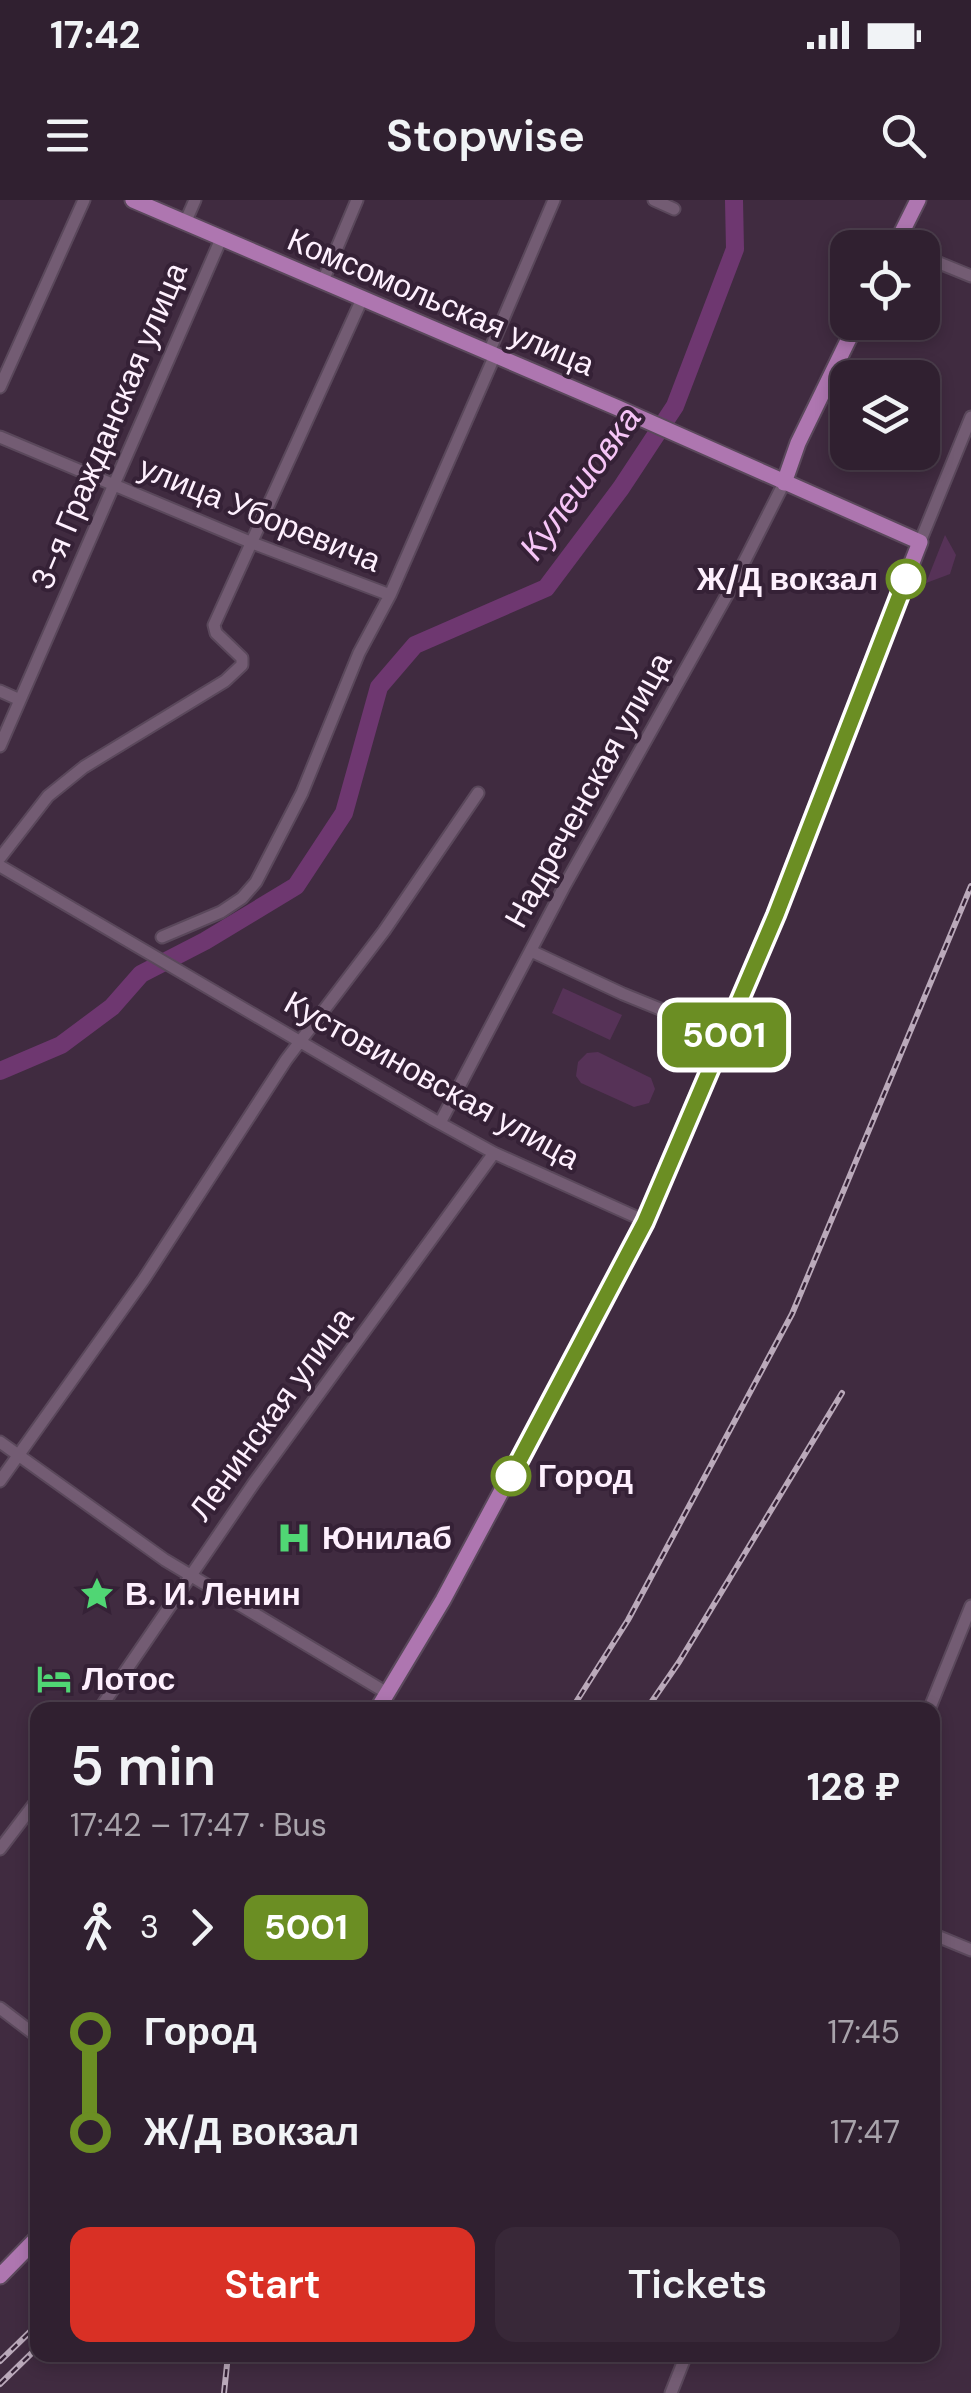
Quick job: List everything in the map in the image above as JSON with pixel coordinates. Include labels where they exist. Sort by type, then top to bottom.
[{"type":"main road","name":"Комсомольская улица","points":[[133,200],[784,483]]},
{"type":"main road","points":[[905,230],[918,200]]},
{"type":"main road","points":[[382,1702],[443,1600],[645,1222],[776,915],[920,542],[784,483],[798,443],[849,340]]},
{"type":"main road","points":[[0,2276],[30,2245]]},
{"type":"street","points":[[0,387],[84,200]]},
{"type":"street","name":"3-я Гражданская улица","points":[[185,223],[195,200]]},
{"type":"street","points":[[323,281],[357,200]]},
{"type":"street","points":[[162,936],[221,912],[252,888],[302,793],[360,653],[390,595],[554,200]]},
{"type":"street","points":[[654,200],[674,209]]},
{"type":"street","name":"3-я Гражданская улица","points":[[0,746],[221,238]]},
{"type":"street","points":[[940,263],[971,276]]},
{"type":"street","points":[[0,858],[48,796],[84,767],[238,671],[242,658],[216,633],[214,625],[362,299]]},
{"type":"street","points":[[920,542],[971,417]]},
{"type":"street","name":"улица Уборевича","points":[[0,436],[250,542],[390,595]]},
{"type":"street","name":"Надреченская улица","points":[[440,1123],[784,483]]},
{"type":"street","points":[[0,690],[20,700]]},
{"type":"street","points":[[0,1481],[134,1293],[301,1040],[384,932],[478,793]]},
{"type":"street","name":"Кустовиновская улица","points":[[0,866],[494,1153],[645,1222]]},
{"type":"street","points":[[531,951],[724,1035]]},
{"type":"street","name":"Ленинская улица","points":[[104,1702],[191,1574],[494,1153]]},
{"type":"street","points":[[0,1442],[164,1560],[387,1693]]},
{"type":"street","points":[[932,1702],[971,1606]]},
{"type":"street","points":[[0,1849],[30,1809]]},
{"type":"street","points":[[940,1937],[971,1950]]},
{"type":"street","points":[[0,2008],[30,2031]]},
{"type":"street","points":[[671,2393],[683,2362]]},
{"type":"shaded area","points":[[945,535],[956,555],[950,574],[926,583]]},
{"type":"shaded area","points":[[563,988],[622,1015],[610,1040],[552,1013]]},
{"type":"shaded area","points":[[598,1052],[651,1078],[655,1089],[649,1103],[634,1107],[581,1083],[576,1076],[578,1062],[587,1053]]},
{"type":"waterway","name":"Кулешовка","points":[[0,1071],[61,1045],[112,1007],[141,974],[296,886],[344,813],[379,687],[415,645],[546,588],[621,488],[675,406],[735,249],[734,200]]},
{"type":"railway","points":[[576,1702],[628,1620],[792,1314],[971,886]]},
{"type":"railway","points":[[652,1702],[842,1393]]},
{"type":"railway","points":[[0,2361],[30,2332]]},
{"type":"railway","points":[[0,2384],[30,2355]]},
{"type":"railway","points":[[224,2393],[227,2362]]},
{"type":"bus line","name":"5001","points":[[511,1476],[645,1222],[776,915],[906,579]]},
{"type":"place","name":"Ж/Д вокзал","points":[[906,579]]},
{"type":"place","name":"Город","points":[[511,1476]]},
{"type":"place","name":"Юнилаб","points":[[294,1538]]},
{"type":"place","name":"В. И. Ленин","points":[[97,1594]]},
{"type":"place","name":"Лотос","points":[[54,1679]]}]
